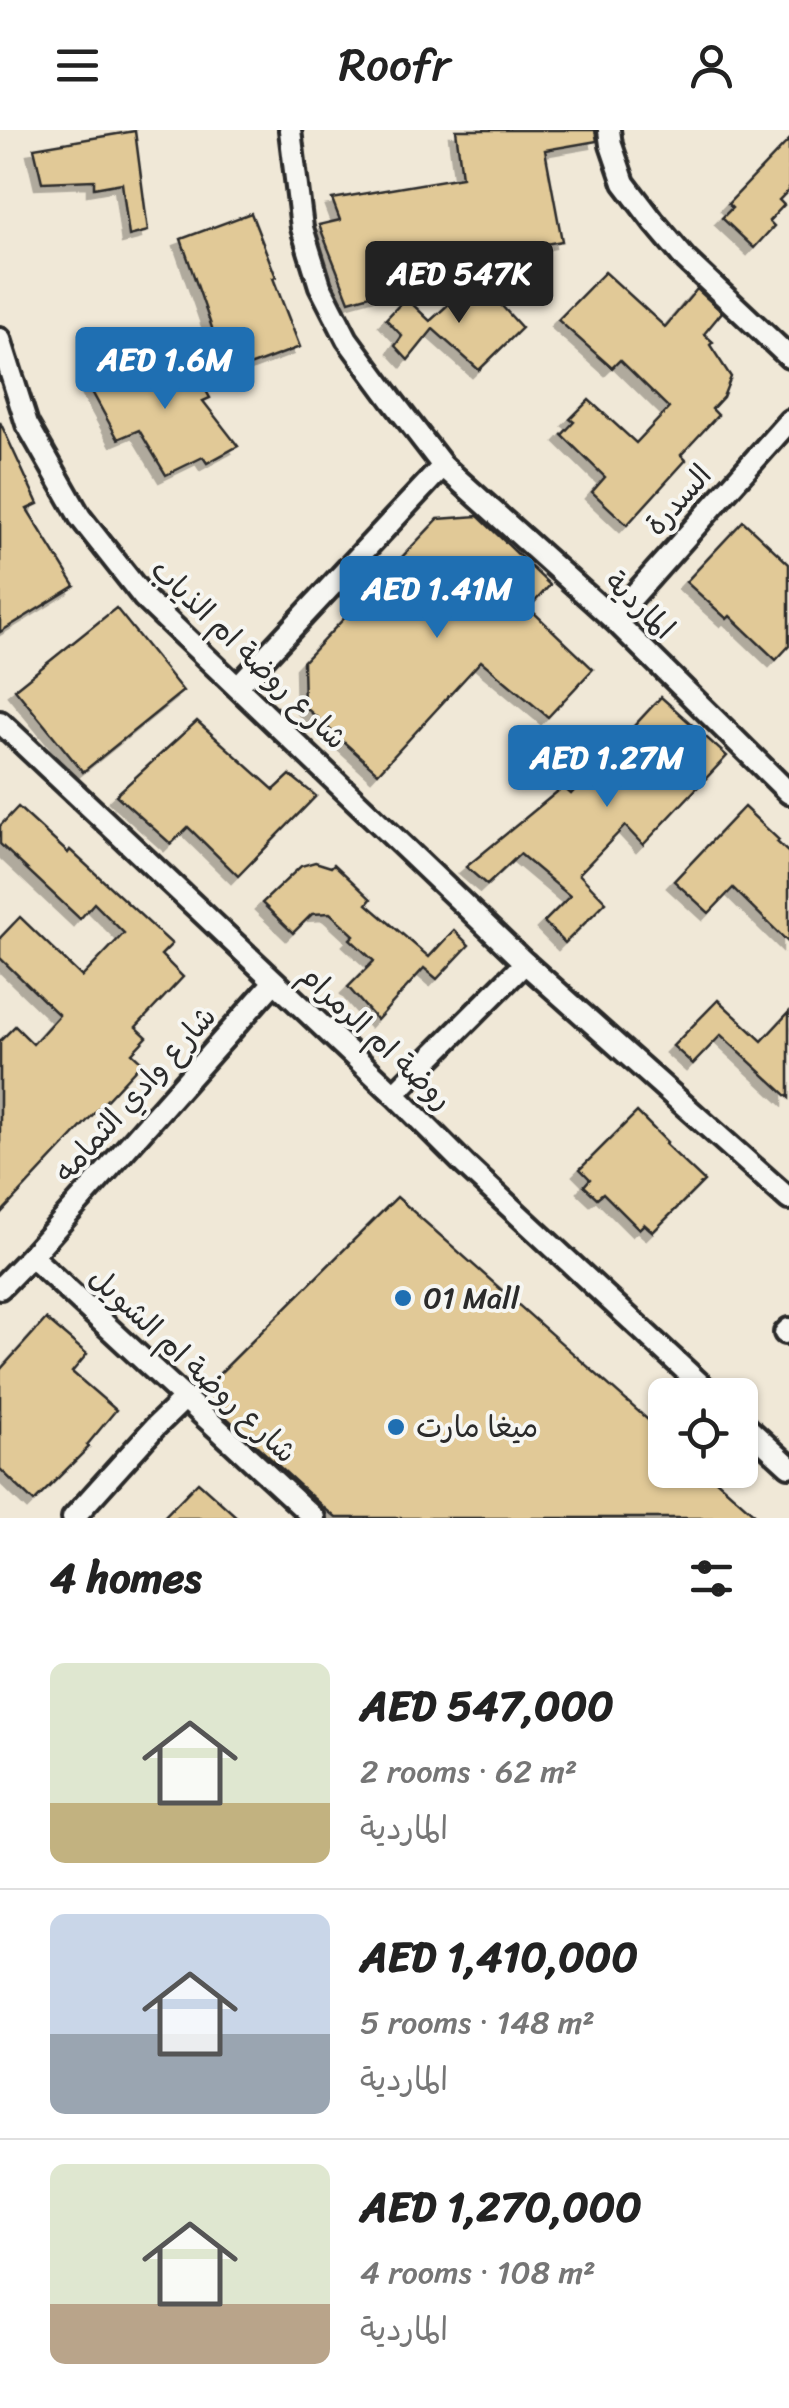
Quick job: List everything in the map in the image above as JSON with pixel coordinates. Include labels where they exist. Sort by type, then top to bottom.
[{"type":"street","name":"الماردية","points":[[290,130],[302,228],[320,286],[347,339],[443,466],[613,619],[789,794]]},
{"type":"street","points":[[609,130],[624,182],[653,221],[686,260],[789,357]]},
{"type":"street","name":"شارع روضة ام الذياب","points":[[0,339],[27,424],[80,517],[144,598],[525,963],[789,1199]]},
{"type":"street","name":"السدرة","points":[[613,619],[789,421]]},
{"type":"street","points":[[238,686],[443,466]]},
{"type":"street","name":"روضة ام الرمرام","points":[[0,723],[694,1378]]},
{"type":"street","points":[[394,1094],[525,963]]},
{"type":"street","name":"شارع وادي الثمامه","points":[[0,1288],[274,982]]},
{"type":"street","name":"شارع روضة ام الشويل","points":[[31,1256],[314,1518]]},
{"type":"street","points":[[73,1518],[184,1398]]},
{"type":"street","points":[[758,1438],[789,1466]]},
{"type":"building","points":[[456,130],[595,130],[597,141],[545,150],[562,241],[423,266],[430,269],[384,277],[396,288],[349,301],[319,225],[340,220],[332,199],[462,177]]},
{"type":"building","points":[[135,131],[148,231],[129,236],[122,183],[94,188],[94,180],[42,182],[34,148]]},
{"type":"building","points":[[789,140],[789,190],[779,200],[784,205],[769,221],[774,226],[754,248],[722,218],[732,208],[728,204]]},
{"type":"building","points":[[251,213],[300,347],[228,374],[181,239]]},
{"type":"building","points":[[605,272],[665,327],[697,289],[722,312],[704,334],[713,342],[710,345],[731,377],[723,397],[712,409],[718,415],[681,455],[686,460],[627,525],[592,492],[605,477],[562,435],[574,422],[570,419],[589,400],[636,443],[669,408],[620,360],[612,368],[558,320]]},
{"type":"building","points":[[470,285],[490,293],[522,328],[479,370],[433,329],[408,360],[395,346],[402,336],[386,319],[406,298],[430,321]]},
{"type":"building","points":[[183,349],[210,398],[203,401],[238,446],[207,463],[203,457],[166,475],[139,430],[118,439],[90,388]]},
{"type":"building","points":[[0,422],[38,504],[27,509],[75,586],[0,632]]},
{"type":"building","points":[[478,516],[550,585],[529,608],[593,669],[548,717],[481,661],[378,773],[304,706],[303,662],[438,519]]},
{"type":"building","points":[[743,521],[789,564],[789,646],[776,660],[730,616],[727,619],[686,582]]},
{"type":"building","points":[[116,608],[183,691],[83,772],[15,689]]},
{"type":"building","points":[[661,697],[727,756],[643,845],[625,826],[579,874],[606,902],[565,943],[544,922],[570,896],[520,854],[487,885],[466,867],[563,787],[571,794]]},
{"type":"building","points":[[197,721],[274,790],[290,775],[316,796],[238,876],[188,827],[171,844],[116,795]]},
{"type":"building","points":[[18,807],[172,944],[161,955],[183,977],[136,1027],[147,1037],[132,1053],[142,1062],[0,1214],[0,1041],[15,1026],[33,1044],[59,1015],[0,958],[0,938],[20,917],[82,977],[124,933],[94,903],[80,919],[0,844],[0,826]]},
{"type":"building","points":[[744,807],[789,853],[789,943],[733,888],[709,913],[674,881]]},
{"type":"building","points":[[315,862],[331,867],[334,864],[371,899],[367,904],[429,957],[454,930],[469,945],[437,979],[424,968],[377,1020],[348,987],[374,961],[350,939],[354,935],[330,913],[312,914],[293,933],[262,903],[301,866]]},
{"type":"building","points":[[718,1000],[762,1041],[789,1012],[789,1098],[721,1035],[693,1064],[673,1046]]},
{"type":"building","points":[[637,1112],[704,1181],[653,1232],[644,1224],[639,1229],[603,1193],[597,1198],[584,1186],[590,1179],[580,1169]]},
{"type":"building","name":"01 Mall","points":[[397,1197],[648,1420],[648,1488],[725,1488],[759,1518],[336,1518],[200,1393]]},
{"type":"building","points":[[46,1319],[87,1354],[72,1372],[116,1410],[89,1447],[34,1502],[0,1469],[0,1370]]},
{"type":"building","points":[[198,1482],[238,1518],[163,1518]]},
{"type":"place","name":"01 Mall","points":[[403,1298]]},
{"type":"place","name":"ميغا مارت","points":[[396,1427]]}]
